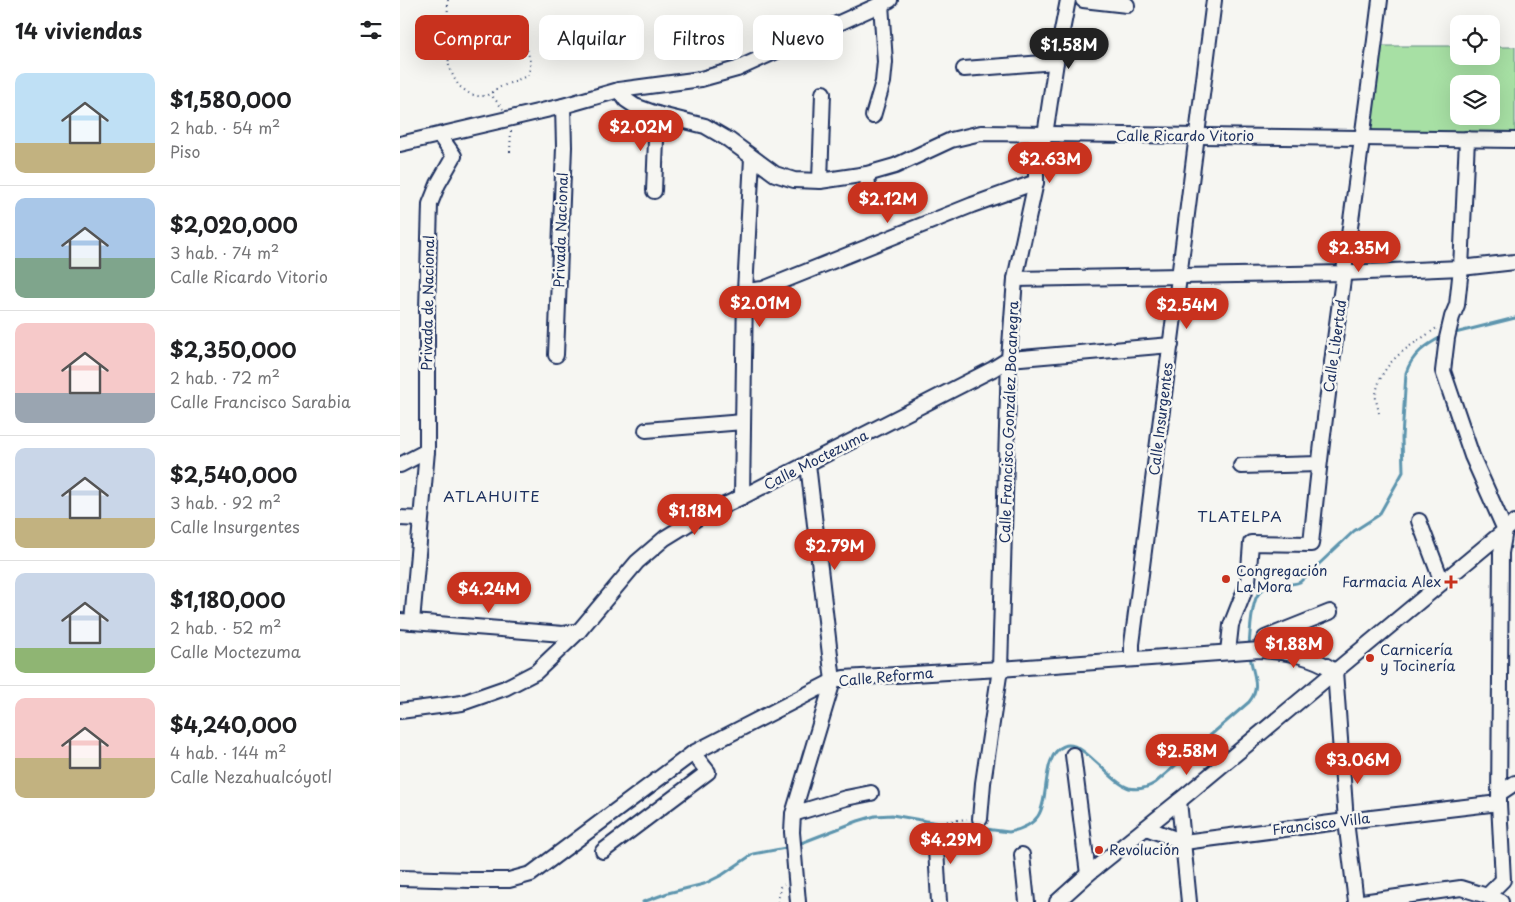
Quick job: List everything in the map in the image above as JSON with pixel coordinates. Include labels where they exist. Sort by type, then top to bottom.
[{"type":"street","name":"Calle Francisco González Bocanegra","points":[[980,819],[983,783],[1000,670],[1009,359],[1015,279],[1036,182],[1036,165],[1046,135],[1056,62],[1068,0]]},
{"type":"street","points":[[1083,0],[1127,5]]},
{"type":"street","name":"Calle Insurgentes","points":[[1132,659],[1132,644],[1214,0]]},
{"type":"street","name":"Calle Libertad","points":[[1228,652],[1231,625],[1248,582],[1251,543],[1311,544],[1319,464],[1380,0]]},
{"type":"street","points":[[400,144],[563,106],[619,90],[702,79],[737,68],[886,2],[883,82],[873,116]]},
{"type":"street","points":[[964,69],[1056,62]]},
{"type":"street","name":"Calle Ricardo Vitorio","points":[[619,90],[626,100],[635,106],[657,114],[705,126],[729,140],[775,174],[794,180],[820,181],[867,174],[895,166],[938,145],[966,136],[981,134],[1515,140]]},
{"type":"street","points":[[820,181],[823,93]]},
{"type":"street","name":"Privada Nacional","points":[[556,355],[564,148],[563,106]]},
{"type":"street","points":[[654,191],[657,114]]},
{"type":"street","name":"Privada de Nacional","points":[[427,450],[427,309],[430,204],[438,184],[454,156],[440,136]]},
{"type":"street","points":[[1467,138],[1461,268],[1457,305],[1447,338],[1443,371],[1472,456],[1510,526],[1500,798],[1502,880],[1487,896]]},
{"type":"street","points":[[742,498],[745,291],[752,158]]},
{"type":"street","points":[[867,174],[869,198]]},
{"type":"street","points":[[745,291],[763,289],[964,208],[1036,182]]},
{"type":"street","points":[[1015,279],[1344,273],[1461,268],[1515,262]]},
{"type":"street","name":"Calle Moctezuma","points":[[400,711],[462,703],[505,688],[536,672],[579,631],[637,562],[665,538],[699,517],[742,498],[994,369],[1009,359],[1170,345]]},
{"type":"street","points":[[646,430],[743,422]]},
{"type":"street","points":[[400,466],[427,450]]},
{"type":"street","points":[[427,450],[406,621],[563,634],[579,631]]},
{"type":"street","points":[[797,902],[797,876],[792,832],[793,814],[833,681],[808,464]]},
{"type":"street","points":[[1241,466],[1319,464]]},
{"type":"street","points":[[400,518],[420,519]]},
{"type":"street","points":[[1419,521],[1442,582]]},
{"type":"street","points":[[1056,902],[1510,526]]},
{"type":"street","points":[[1474,556],[1508,553]]},
{"type":"street","points":[[1260,650],[1265,638],[1330,612]]},
{"type":"street","name":"Calle Reforma","points":[[400,878],[509,880],[531,874],[693,753],[833,681],[844,678],[1000,670],[1243,650],[1278,651],[1299,655],[1322,662],[1335,671]]},
{"type":"street","points":[[1335,671],[1346,820],[1356,902]]},
{"type":"street","points":[[602,851],[708,772],[693,753]]},
{"type":"street","points":[[1073,755],[1088,874]]},
{"type":"street","points":[[1500,798],[1515,783]]},
{"type":"street","points":[[793,814],[846,798],[871,793]]},
{"type":"street","name":"Francisco Villa","points":[[1146,828],[1184,842],[1500,798]]},
{"type":"street","points":[[1179,801],[1189,902]]},
{"type":"street","points":[[935,831],[939,902]]},
{"type":"street","points":[[1022,855],[1027,902]]},
{"type":"street","points":[[1362,902],[1461,888],[1501,902]]},
{"type":"path","points":[[448,0],[449,67],[459,86],[470,94],[486,96],[527,76],[530,71],[529,60]]},
{"type":"path","points":[[492,92],[493,97],[505,110],[508,118],[511,130],[510,152]]},
{"type":"path","points":[[1379,413],[1375,395],[1387,366],[1397,354],[1451,320]]},
{"type":"path","points":[[935,831],[938,823],[980,819]]},
{"type":"green space","points":[[1376,46],[1450,46],[1450,65],[1500,65],[1500,47],[1515,47],[1515,138],[1364,139]]},
{"type":"waterway","points":[[1451,334],[1515,318]]},
{"type":"waterway","points":[[1249,647],[1253,607],[1260,592],[1276,584],[1300,582],[1354,531],[1379,515],[1403,472],[1402,438],[1406,373],[1416,355],[1443,336]]},
{"type":"waterway","points":[[796,845],[875,816],[892,815],[1009,832],[1021,828],[1038,816],[1042,808],[1052,758],[1064,746],[1071,745],[1079,748],[1113,778],[1129,788],[1139,789],[1149,786],[1155,783],[1249,702],[1256,685],[1250,655]]},
{"type":"waterway","points":[[643,902],[668,893],[704,884],[722,875],[753,854],[791,847]]},
{"type":"place","name":"Congregación La Mora","points":[[1226,579]]},
{"type":"place","name":"Farmacia Alex","points":[[1451,582]]},
{"type":"place","name":"Carnicería y Tocinería","points":[[1370,658]]},
{"type":"place","name":"Revolución","points":[[1099,850]]},
{"type":"district","name":"ATLAHUITE","points":[[492,497]]},
{"type":"district","name":"TLATELPA","points":[[1240,517]]}]
